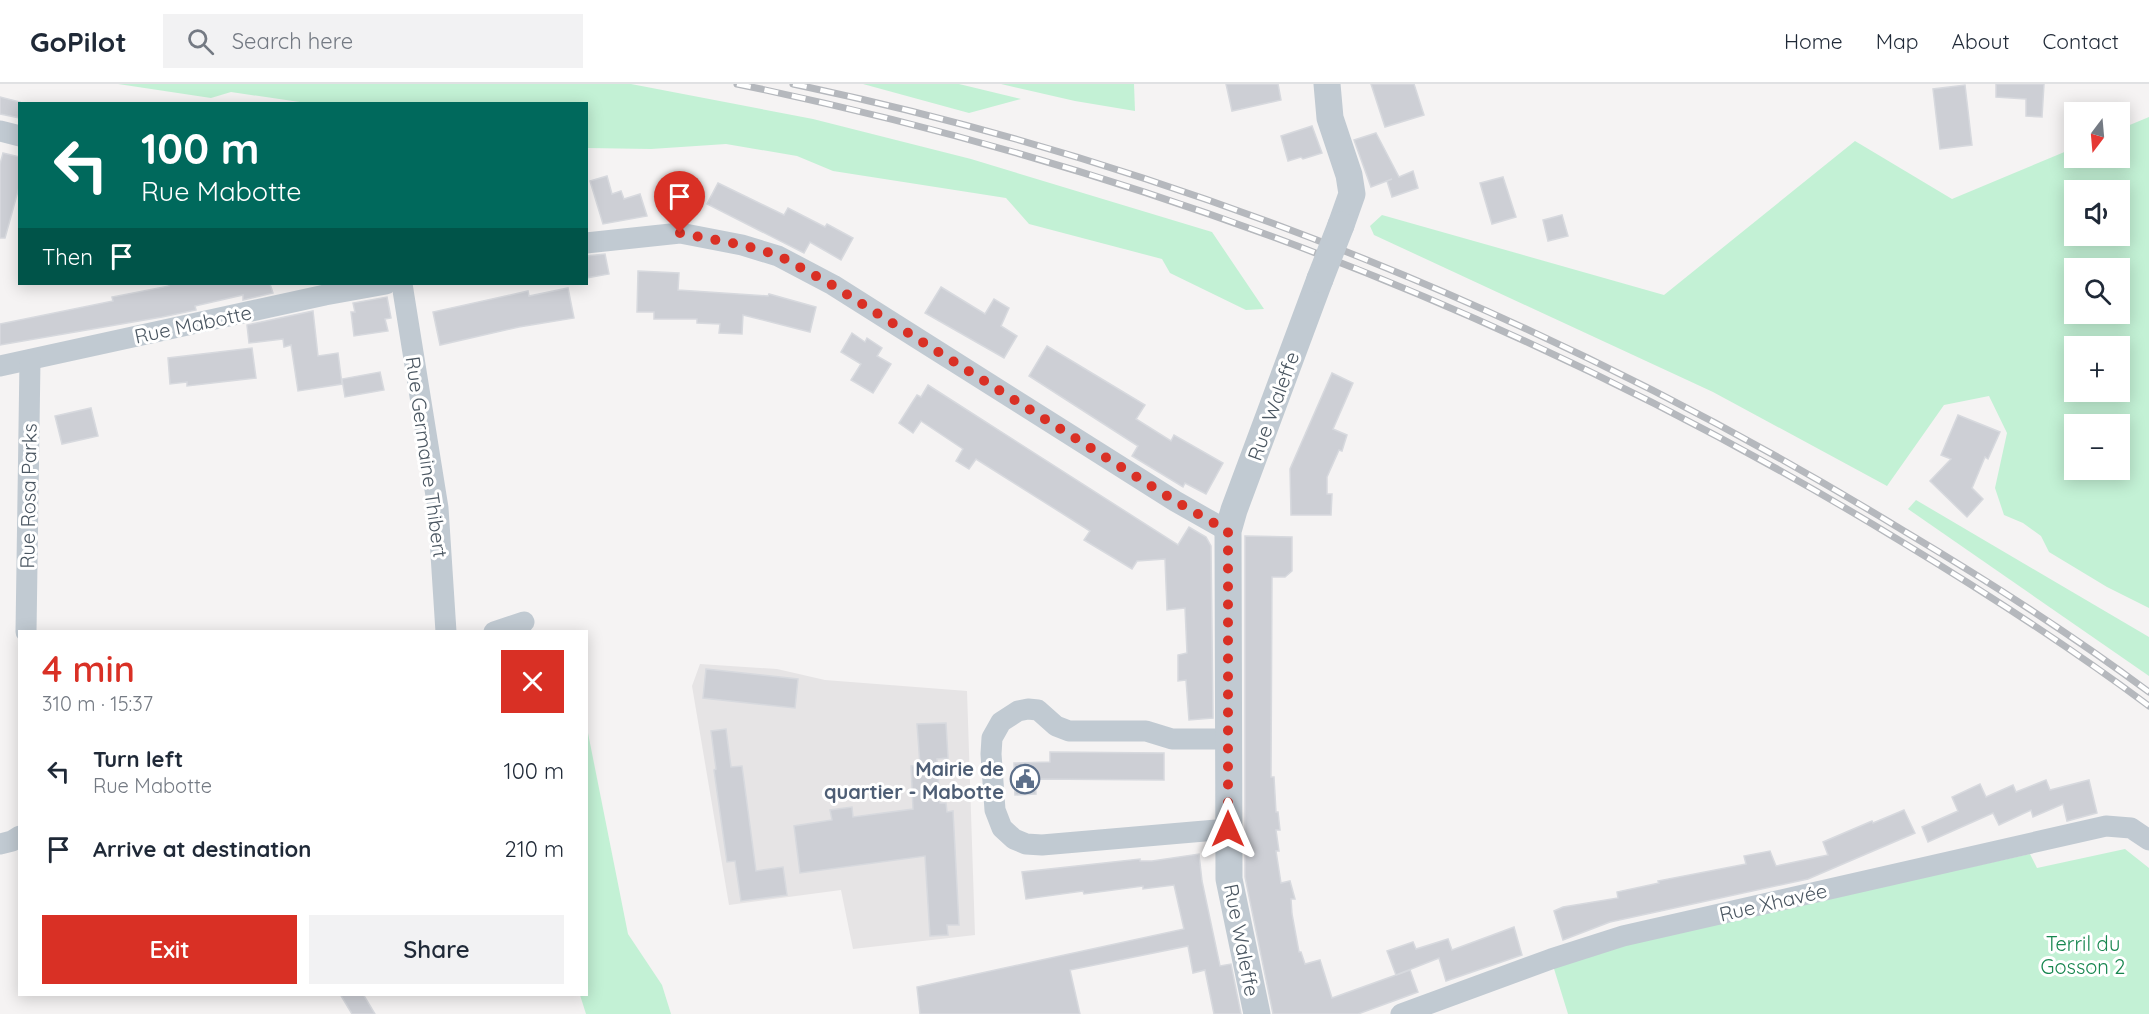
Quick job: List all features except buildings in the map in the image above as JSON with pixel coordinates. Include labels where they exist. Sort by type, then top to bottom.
[{"type":"street","name":"Rue Waleffe","points":[[1257,1014],[1229,879],[1228,531],[1352,194],[1348,174],[1329,118],[1327,84]]},
{"type":"street","points":[[0,131],[18,135]]},
{"type":"street","points":[[588,243],[680,233],[742,245],[778,255],[832,285],[1175,501],[1228,531]]},
{"type":"street","name":"Rue Mabotte","points":[[0,366],[325,289],[374,285]]},
{"type":"street","name":"Rue Germaine Thibert","points":[[402,285],[435,489],[446,630]]},
{"type":"street","name":"Rue Rosa Parks","points":[[26,630],[30,360]]},
{"type":"street","points":[[500,630],[524,622]]},
{"type":"street","points":[[1228,739],[1172,739],[1146,731],[1069,731],[1056,726],[1038,710],[1028,709],[1018,711],[1001,722],[991,746],[995,810],[1002,828],[1020,843],[1042,845],[1228,829]]},
{"type":"street","name":"Rue Xhavée","points":[[1401,1014],[1551,959],[1634,934],[2106,826],[2131,828],[2149,840]]},
{"type":"street","points":[[0,844],[18,837]]},
{"type":"shaded area","points":[[700,664],[777,669],[825,680],[967,691],[975,935],[853,949],[841,890],[729,905],[692,686]]},
{"type":"green space","points":[[118,84],[631,84],[813,119],[971,159],[1212,232],[1264,309],[1246,310],[1170,273],[1162,259],[1029,224],[1006,198],[833,171],[797,156],[726,144],[651,149],[588,148],[588,102],[299,102],[231,92],[211,98]]},
{"type":"green space","points":[[863,84],[959,84],[1021,99],[969,113]]},
{"type":"green space","points":[[1001,84],[1134,84],[1135,111],[1075,101]]},
{"type":"green space","points":[[2149,117],[2149,608],[2107,587],[2049,552],[2041,536],[2023,523],[2004,515],[1995,488],[2007,433],[1989,396],[1944,405],[1887,486],[1713,392],[1374,235],[1370,226],[1382,215],[1664,295],[1855,141],[1952,199],[2064,152],[2064,168],[2130,168],[2130,125]]},
{"type":"green space","points":[[1916,500],[2149,637],[2149,676],[1908,509]]},
{"type":"green space","points":[[588,733],[628,934],[662,985],[671,1014],[586,1014],[580,996],[588,996]]},
{"type":"green space","name":"Terril du Gosson 2","points":[[2125,849],[2149,868],[2149,1014],[1568,1014],[1551,959],[2030,854],[2037,868]]},
{"type":"railway","points":[[737,84],[892,119],[1043,161],[1193,208],[1339,262],[1484,322],[1625,389],[1765,462],[1965,581],[2058,642],[2149,706]]},
{"type":"railway","points":[[793,84],[939,118],[1084,159],[1227,207],[1368,260],[1506,320],[1642,385],[1775,455],[1998,589],[2090,649],[2149,692]]},
{"type":"place","name":"Mairie de quartier - Mabotte","points":[[1025,779]]},
{"type":"route","points":[[680,233],[742,245],[778,255],[832,285],[1175,501],[1228,531],[1228,829]]}]
